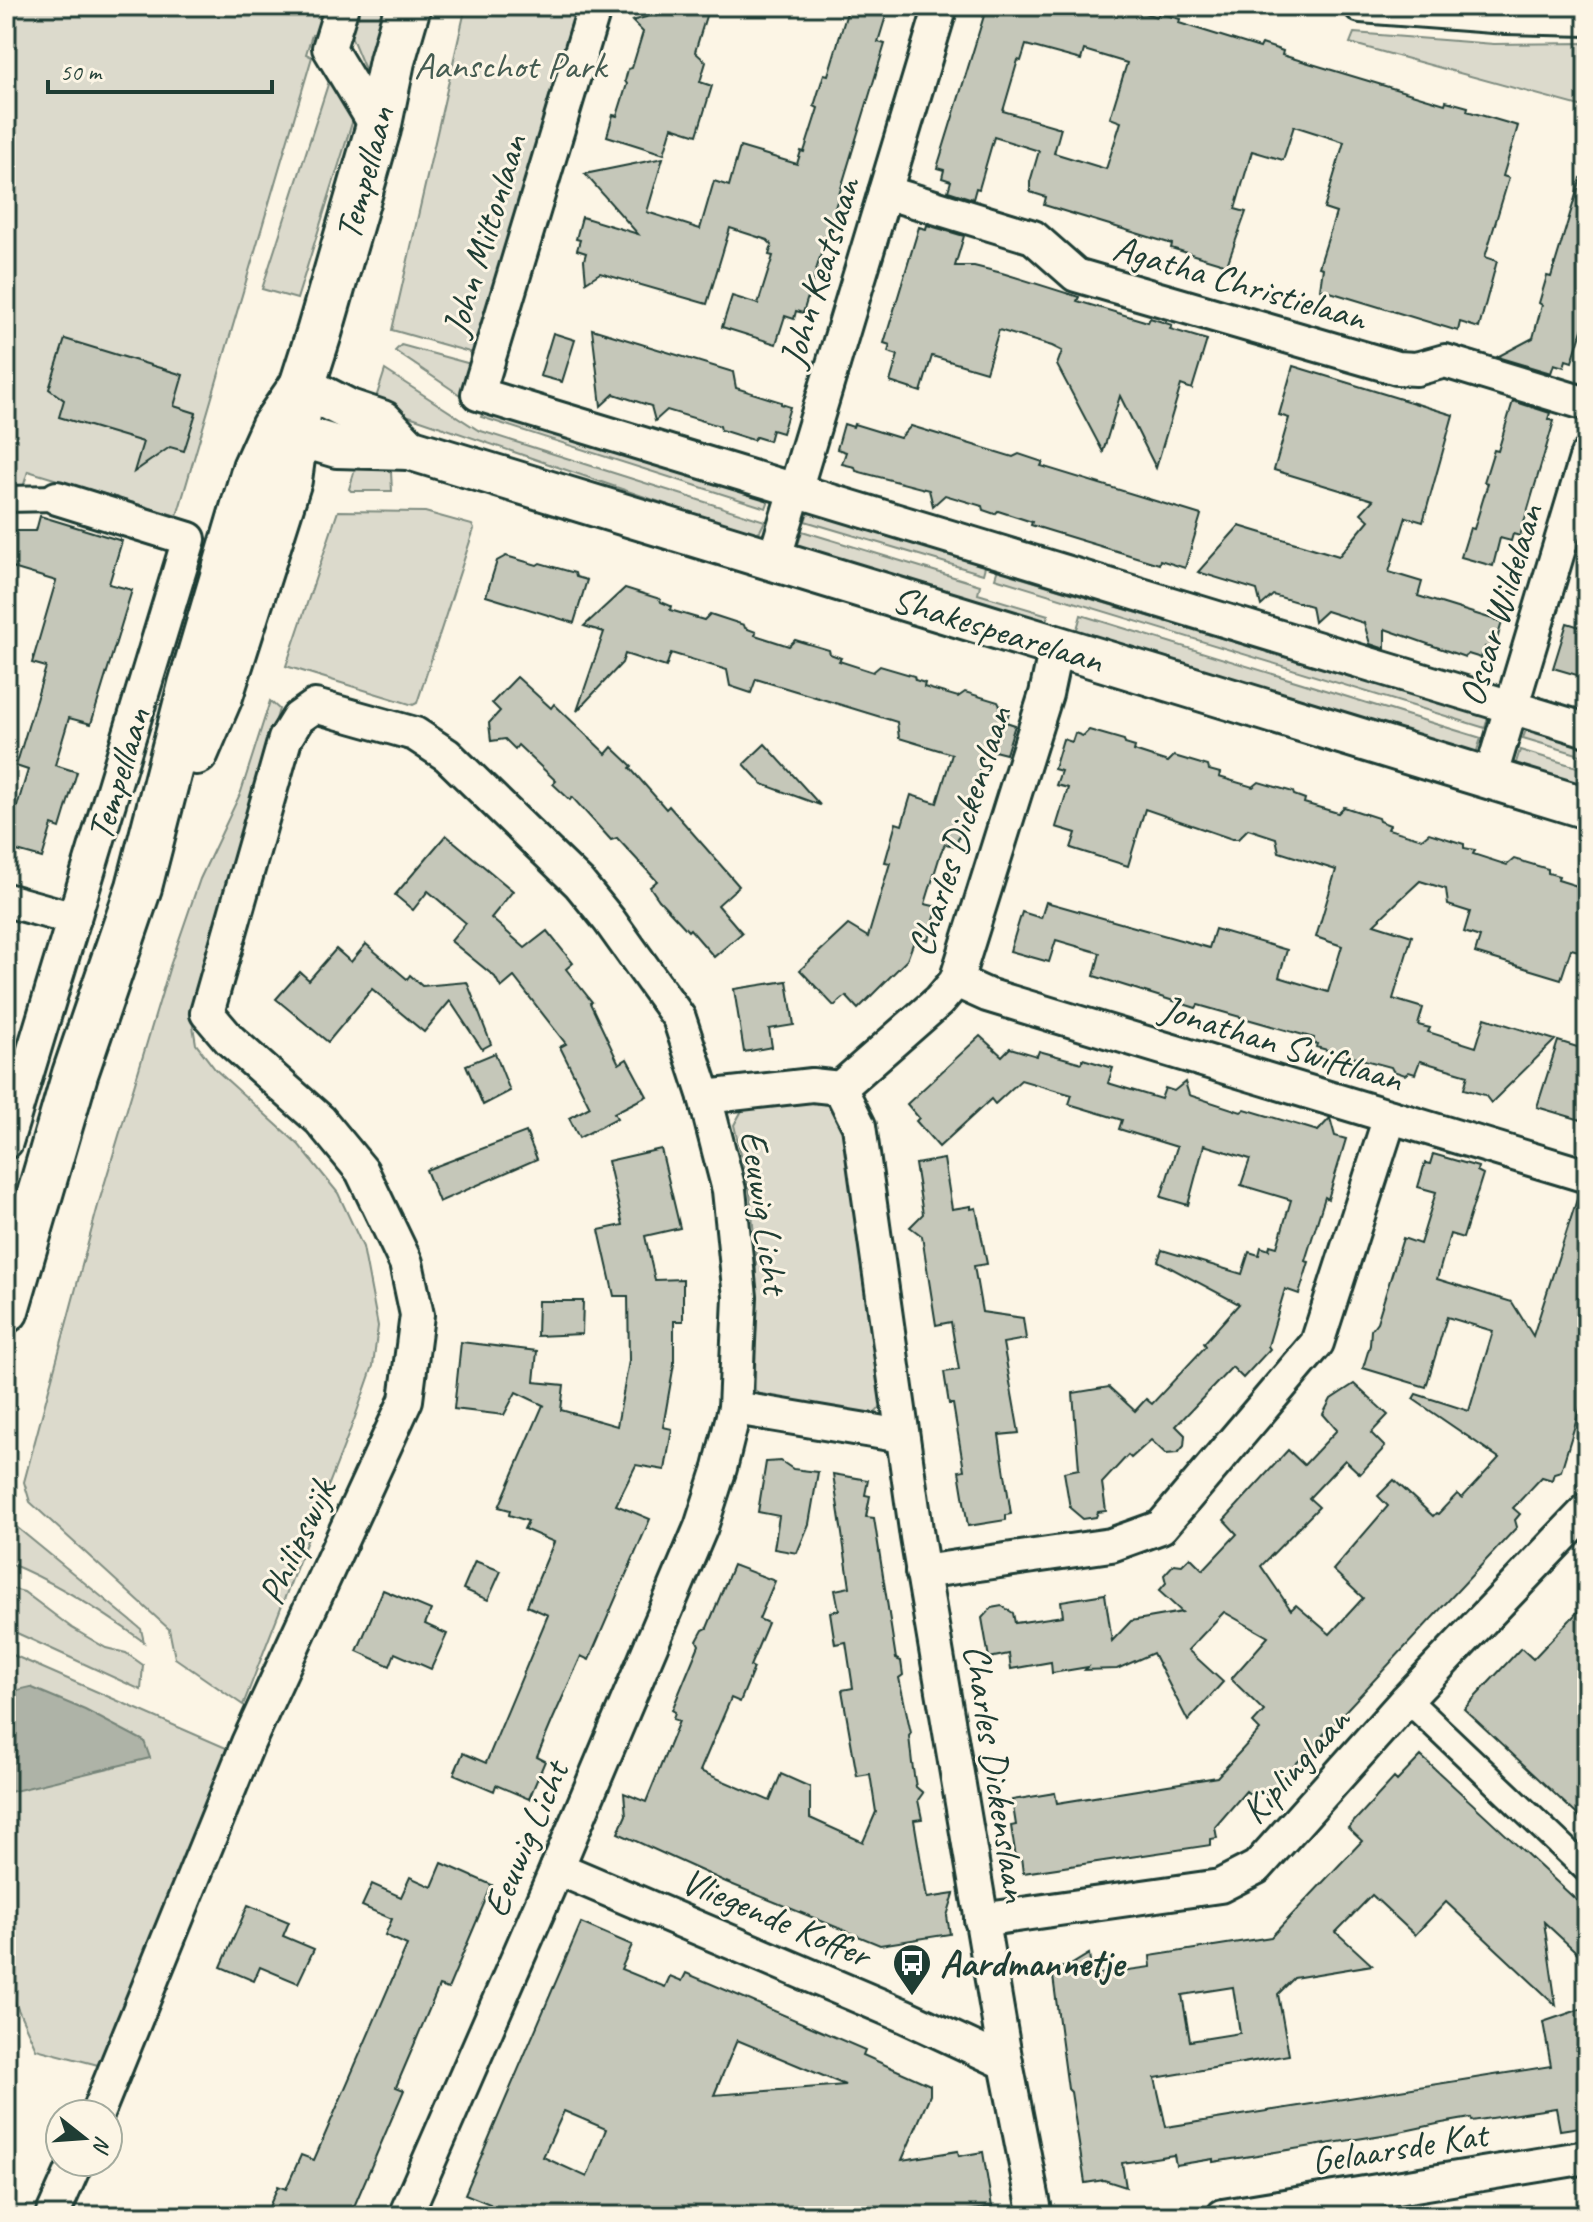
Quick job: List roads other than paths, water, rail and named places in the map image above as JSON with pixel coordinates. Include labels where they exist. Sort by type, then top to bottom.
[{"type":"main road","name":"Tempellaan","points":[[6,1311],[75,1074],[139,887],[191,685],[255,468],[285,432],[302,386],[378,129],[392,61],[408,6]]},
{"type":"street","points":[[342,6],[329,48],[378,129]]},
{"type":"street","name":"John Miltonlaan","points":[[478,394],[595,6]]},
{"type":"street","name":"John Keatslaan","points":[[774,560],[941,6]]},
{"type":"street","points":[[1361,6],[1506,17],[1587,19]]},
{"type":"street","name":"Agatha Christielaan","points":[[885,192],[1033,237],[1076,275],[1383,365],[1416,369],[1445,361],[1587,404]]},
{"type":"street","name":"Shakespearelaan","points":[[302,386],[349,410],[382,421],[409,449]]},
{"type":"street","name":"Shakespearelaan","points":[[478,394],[1587,730]]},
{"type":"street","name":"Shakespearelaan","points":[[285,432],[337,447],[409,449],[1587,808]]},
{"type":"street","name":"Oscar Wildelaan","points":[[1490,778],[1587,455]]},
{"type":"street","points":[[6,499],[57,498]]},
{"type":"street","name":"Tempellaan","points":[[6,1142],[189,539],[57,498]]},
{"type":"street","name":"Charles Dickenslaan","points":[[1036,2216],[1006,2063],[922,1572],[859,1126],[840,1088],[939,1001],[956,981],[1046,694],[1056,647]]},
{"type":"street","name":"Eeuwig Licht","points":[[230,1040],[207,1013],[285,739],[298,718],[315,706],[415,734],[447,755],[579,883],[679,1018],[705,1097],[729,1190],[740,1297],[735,1408],[720,1468],[701,1527],[405,2216]]},
{"type":"street","points":[[6,900],[74,919]]},
{"type":"street","name":"Jonathan Swiftlaan","points":[[956,981],[987,995],[1587,1176]]},
{"type":"street","name":"Philipswijk","points":[[104,2098],[248,1743],[406,1400],[417,1315],[406,1263],[362,1171],[320,1120],[230,1040]]},
{"type":"street","points":[[705,1097],[812,1085],[840,1088]]},
{"type":"street","points":[[922,1572],[1111,1545],[1161,1527],[1317,1343],[1390,1117]]},
{"type":"street","points":[[735,1408],[902,1436]]},
{"type":"street","name":"Kiplinglaan","points":[[981,1920],[1220,1886],[1257,1867],[1407,1699],[1587,1510]]},
{"type":"street","points":[[1407,1699],[1587,1870]]},
{"type":"street","name":"Vliegende Koffer","points":[[557,1868],[905,2016],[1006,2063]]},
{"type":"street","name":"Gelaarsde Kat","points":[[1223,2216],[1587,2157]]},
{"type":"street","points":[[52,2216],[69,2178]]},
{"type":"place","name":"Aardmannetje","points":[[912,1997]]},
{"type":"park label","name":"Aanschot Park","points":[[510,65]]}]
